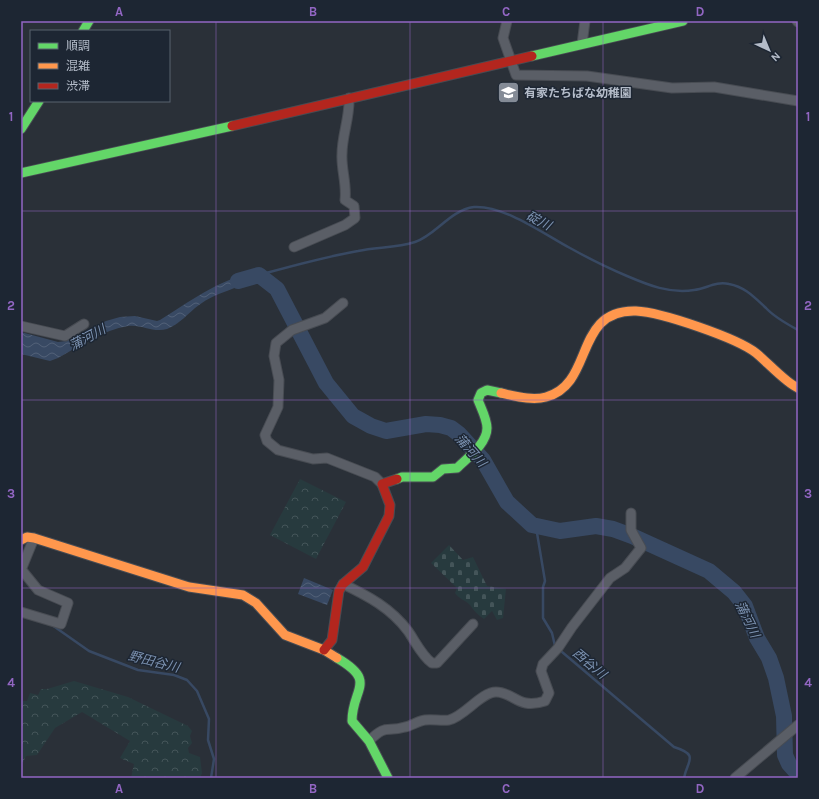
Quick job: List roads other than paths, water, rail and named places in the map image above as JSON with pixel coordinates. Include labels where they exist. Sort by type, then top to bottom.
[{"type":"main road","points":[[84,30],[89,21]]},
{"type":"main road","points":[[21,173],[131,150],[678,21]]},
{"type":"main road","points":[[21,129],[38,102]]},
{"type":"main road","points":[[324,650],[332,640],[339,591],[343,584],[363,567],[389,516],[390,505],[382,484],[402,477],[433,477],[443,469],[457,468],[480,445],[487,427],[478,400],[481,393],[487,390],[522,397],[546,397],[560,391],[574,378],[593,331],[610,314],[626,310],[656,314],[742,344],[798,388]]},
{"type":"main road","points":[[21,540],[27,537],[34,538],[189,588],[243,595],[256,603],[285,635],[324,650],[351,666],[360,678],[360,691],[351,716],[356,726],[369,741],[388,778]]},
{"type":"street","points":[[507,21],[503,38],[516,75],[587,76],[672,88],[714,87],[798,101]]},
{"type":"street","points":[[582,44],[585,21]]},
{"type":"street","points":[[294,247],[345,225],[355,218],[354,206],[346,200],[342,155],[343,137],[350,114],[349,98]]},
{"type":"street","points":[[343,303],[325,318],[292,330],[276,343],[274,356],[279,380],[278,406],[265,435],[267,441],[278,450],[313,459],[327,458],[375,477],[382,484]]},
{"type":"street","points":[[21,326],[65,336],[84,324]]},
{"type":"street","points":[[369,741],[378,732],[386,728],[403,728],[424,720],[450,720],[492,692],[502,693],[523,703],[538,703],[545,701],[549,693],[541,671],[543,664],[557,649],[572,626],[610,578],[625,568],[640,548],[631,530],[631,513]]},
{"type":"street","points":[[21,612],[61,624],[68,603],[38,590],[21,570],[34,538]]},
{"type":"street","points":[[343,584],[372,597],[401,622],[432,663],[437,663],[474,624]]},
{"type":"street","points":[[735,778],[796,726]]},
{"type":"water","points":[[250,273],[259,275],[245,284],[206,300],[176,324],[167,329],[157,330],[138,326],[119,328],[101,335],[50,361],[21,354],[21,332],[58,342],[66,341],[106,321],[120,317],[135,316],[157,321],[214,287],[226,281]]},
{"type":"water","points":[[304,578],[333,590],[327,605],[298,594]]},
{"type":"waterway","name":"碇川","points":[[259,275],[333,256],[415,242],[423,239],[450,218],[465,209],[474,207],[486,208],[511,215],[598,263],[659,288],[685,291],[715,284],[724,283],[735,285],[749,293],[781,320],[798,330]]},
{"type":"waterway","name":"蒲河川","points":[[238,281],[259,275],[277,289],[326,383],[353,416],[371,426],[386,431],[426,424],[440,425],[451,428],[459,434],[483,460],[507,502],[532,525],[560,531],[596,526],[613,529],[632,536],[709,571],[734,592],[745,606],[757,638],[769,658],[776,678],[784,716],[785,755],[789,764],[798,774]]},
{"type":"waterway","name":"西谷川","points":[[536,527],[545,581],[543,587],[543,618],[552,633],[555,646],[674,747],[687,753],[690,759],[684,778]]},
{"type":"waterway","name":"野田谷川","points":[[52,625],[89,651],[138,670],[174,675],[187,680],[197,691],[209,719],[208,740],[214,759],[211,778]]},
{"type":"place","name":"有家たちばな幼稚園","points":[[508,93]]}]
